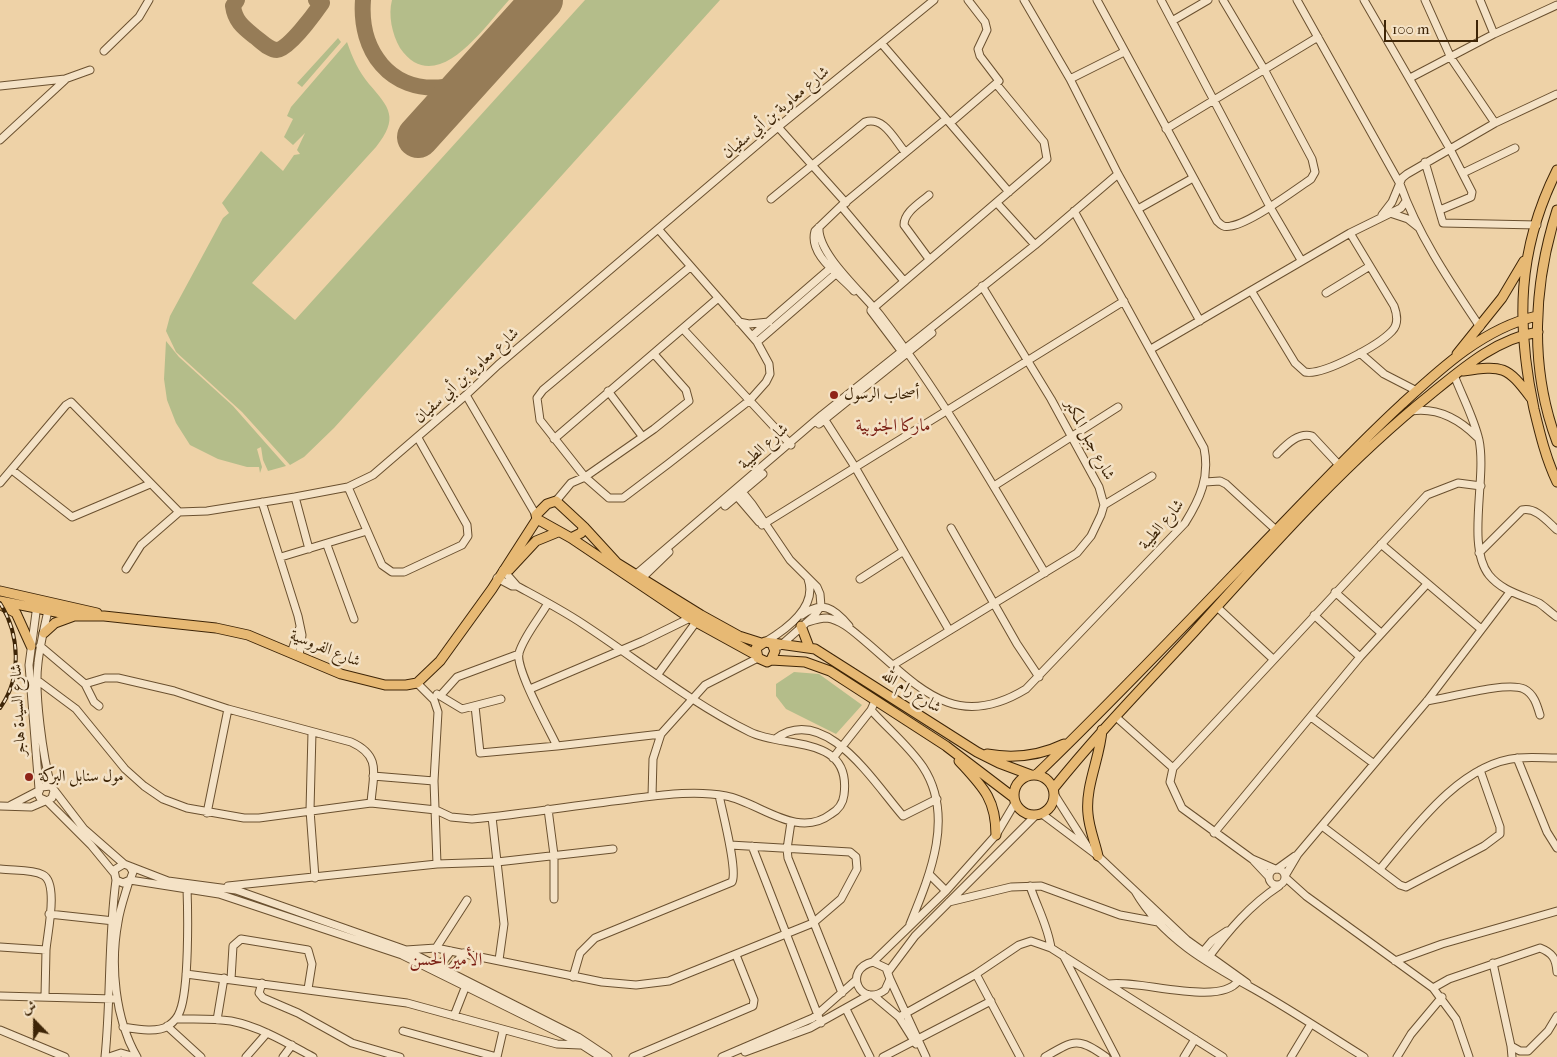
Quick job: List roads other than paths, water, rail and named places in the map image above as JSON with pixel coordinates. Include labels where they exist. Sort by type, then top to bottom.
[{"type":"main road","points":[[1557,170],[1527,258],[1521,320],[1532,399],[1546,455],[1557,482]]},
{"type":"main road","points":[[1557,210],[1540,281],[1537,316],[1541,372],[1557,442]]},
{"type":"main road","points":[[1451,362],[1502,298],[1527,258]]},
{"type":"main road","points":[[1537,316],[1521,320],[1490,335],[1451,362],[1417,391],[1339,465],[1072,741],[1034,775],[1019,782],[1014,800],[1023,812],[1039,814],[1051,805],[1053,792],[1102,730],[1355,461],[1409,411],[1457,373],[1502,343],[1523,335],[1538,332]]},
{"type":"main road","points":[[1457,373],[1483,368],[1502,369],[1514,375],[1532,399]]},
{"type":"main road","points":[[502,576],[536,517],[547,504],[556,502]]},
{"type":"main road","name":"شارع رام الله","points":[[556,502],[584,527],[610,557],[636,579]]},
{"type":"main road","name":"شارع رام الله","points":[[536,517],[757,657]]},
{"type":"main road","points":[[571,538],[581,533],[584,527]]},
{"type":"main road","points":[[417,683],[440,661],[502,576],[536,541],[558,532]]},
{"type":"main road","name":"شارع الفروسية","points":[[1,590],[76,616],[104,616],[216,628],[248,635],[362,681],[398,686],[417,683]]},
{"type":"main road","points":[[0,603],[16,613],[31,646]]},
{"type":"main road","name":"شارع الفروسية","points":[[0,603],[37,604]]},
{"type":"main road","name":"شارع الفروسية","points":[[49,607],[96,612],[104,616]]},
{"type":"main road","points":[[44,633],[55,623],[76,616]]},
{"type":"main road","name":"شارع رام الله","points":[[695,618],[820,666],[946,746],[1014,800]]},
{"type":"main road","points":[[802,622],[809,647]]},
{"type":"main road","points":[[771,647],[766,662],[757,657],[756,648],[771,647]]},
{"type":"main road","name":"شارع رام الله","points":[[771,647],[809,647],[978,752],[999,763],[1034,775]]},
{"type":"main road","points":[[1098,856],[1088,814],[1089,794],[1101,748],[1102,730]]},
{"type":"main road","points":[[978,752],[1009,757],[1034,755],[1072,741]]},
{"type":"main road","points":[[946,746],[990,797],[995,815],[996,835]]},
{"type":"main road","points":[[1034,775],[1046,780],[1053,792]]},
{"type":"street","points":[[104,51],[139,17],[149,0]]},
{"type":"street","name":"شارع معاوية بن أبي سفيان","points":[[179,512],[295,498],[348,487],[373,475],[418,438],[498,365],[778,127],[934,0]]},
{"type":"street","points":[[968,0],[986,26],[986,35],[978,49],[984,62],[998,78],[996,85],[904,152],[819,227],[818,236],[836,269],[872,309],[948,410],[1044,573]]},
{"type":"street","points":[[1024,0],[1070,79],[1118,174],[1200,321]]},
{"type":"street","points":[[1097,0],[1217,222],[1222,226],[1231,226],[1270,207],[1311,179],[1315,172],[1312,159],[1264,69],[1223,0]]},
{"type":"street","points":[[1160,0],[1270,207],[1302,260]]},
{"type":"street","points":[[1172,21],[1208,0]]},
{"type":"street","points":[[1297,0],[1400,184],[1406,201],[1421,230],[1456,291],[1480,327]]},
{"type":"street","points":[[1364,0],[1450,148],[1472,192],[1471,197],[1440,210]]},
{"type":"street","points":[[1426,0],[1451,58],[1495,123]]},
{"type":"street","points":[[1480,0],[1494,34]]},
{"type":"street","points":[[1410,78],[1494,34],[1557,5]]},
{"type":"street","points":[[1166,129],[1318,37]]},
{"type":"street","points":[[882,44],[1008,192]]},
{"type":"street","points":[[1070,79],[1124,52]]},
{"type":"street","points":[[0,86],[65,79],[90,70]]},
{"type":"street","points":[[0,140],[65,79]]},
{"type":"street","points":[[872,309],[1044,163],[1048,153],[1044,142],[996,85]]},
{"type":"street","points":[[1380,216],[1392,202],[1407,174],[1495,123],[1557,94]]},
{"type":"street","points":[[771,199],[865,122],[870,120],[882,123],[904,152]]},
{"type":"street","points":[[778,127],[813,165],[904,281]]},
{"type":"street","points":[[1463,173],[1515,148]]},
{"type":"street","points":[[1425,162],[1443,223],[1537,225]]},
{"type":"street","points":[[1074,211],[1118,174]]},
{"type":"street","points":[[1138,209],[1193,178]]},
{"type":"street","points":[[929,195],[908,214],[904,219],[904,225],[930,259]]},
{"type":"street","points":[[1151,349],[1380,216],[1401,208],[1406,201]]},
{"type":"street","points":[[997,202],[1035,245]]},
{"type":"street","name":"شارع الطيبة","points":[[636,579],[823,417],[906,352],[1074,211],[1204,448],[1207,468],[1205,482],[1197,504],[1185,523],[1039,677],[1026,689],[1008,700],[990,705],[953,704],[921,690],[852,630],[840,615],[827,607],[821,606]]},
{"type":"street","points":[[1390,212],[1408,219],[1421,230]]},
{"type":"street","points":[[659,230],[717,299],[755,339],[769,364],[770,374],[766,382],[750,400],[624,498],[614,499],[605,497],[585,477],[540,420],[537,412],[537,398],[690,267]]},
{"type":"street","points":[[1252,292],[1295,363],[1306,372],[1320,372],[1360,352],[1392,331],[1397,319],[1394,306],[1350,233]]},
{"type":"street","points":[[1326,293],[1370,266]]},
{"type":"street","points":[[755,339],[770,322],[836,269]]},
{"type":"street","points":[[755,339],[836,269]]},
{"type":"street","name":"شارع جبل المكبر","points":[[893,665],[1077,553],[1085,545],[1098,524],[1104,505],[1099,487],[1072,436],[986,286]]},
{"type":"street","points":[[554,439],[608,391],[684,330],[717,299]]},
{"type":"street","points":[[764,524],[1027,359],[1124,301]]},
{"type":"street","points":[[739,322],[750,324],[770,322]]},
{"type":"street","points":[[684,330],[791,445]]},
{"type":"street","points":[[1360,352],[1384,374],[1417,391]]},
{"type":"street","points":[[556,502],[571,483],[585,477],[689,401],[686,390],[654,354]]},
{"type":"street","points":[[1457,373],[1479,439],[1482,467],[1479,553],[1484,568],[1490,577],[1510,592],[1540,604],[1557,617]]},
{"type":"street","points":[[608,391],[642,436]]},
{"type":"street","points":[[466,395],[536,517]]},
{"type":"street","points":[[0,483],[66,405],[72,402],[179,512],[140,545],[126,569]]},
{"type":"street","points":[[994,486],[1118,407]]},
{"type":"street","points":[[1409,411],[1425,409],[1442,413],[1457,420],[1479,439]]},
{"type":"street","points":[[823,417],[855,467],[902,552],[949,630]]},
{"type":"street","points":[[1277,454],[1300,436],[1307,435],[1312,436],[1339,465]]},
{"type":"street","points":[[348,487],[382,565],[387,570],[397,573],[462,545],[467,538],[467,525],[418,438]]},
{"type":"street","name":"شارع الطيبة","points":[[636,579],[682,539],[727,504],[738,492],[753,482],[791,445]]},
{"type":"street","points":[[12,470],[72,517],[150,484]]},
{"type":"street","points":[[1104,505],[1152,476]]},
{"type":"street","points":[[1205,482],[1220,481],[1226,484],[1276,530]]},
{"type":"street","points":[[749,505],[753,482]]},
{"type":"street","points":[[1469,1057],[1462,1033],[1442,997],[1433,988],[1306,896],[1285,877],[1283,871],[1252,859],[1182,808],[1170,782],[1172,768],[1427,495],[1458,483],[1481,486]]},
{"type":"street","points":[[738,492],[790,560],[807,576],[820,594],[821,606]]},
{"type":"street","points":[[295,498],[309,549]]},
{"type":"street","points":[[262,502],[281,557],[300,626],[295,655]]},
{"type":"street","points":[[727,504],[749,505]]},
{"type":"street","points":[[1479,553],[1522,510],[1528,509],[1537,512],[1557,530]]},
{"type":"street","points":[[951,528],[996,604],[1017,644],[1039,677]]},
{"type":"street","points":[[281,557],[327,545],[367,531]]},
{"type":"street","points":[[1381,544],[1481,629]]},
{"type":"street","points":[[327,545],[354,619]]},
{"type":"street","points":[[860,579],[902,552]]},
{"type":"street","points":[[37,680],[76,708],[125,769],[144,786],[162,799],[187,808],[207,812],[259,818],[371,803],[436,810],[457,818],[492,817],[680,794],[733,797],[791,822],[822,820],[832,814],[842,803],[844,778],[833,758],[802,743],[752,733],[620,651],[581,622],[502,576]]},
{"type":"street","points":[[802,622],[810,599],[810,586],[807,576]]},
{"type":"street","points":[[1214,833],[1360,657],[1427,584]]},
{"type":"street","points":[[1335,592],[1382,632]]},
{"type":"street","points":[[1198,958],[1207,953],[1258,900],[1280,885],[1298,854],[1427,701],[1510,592]]},
{"type":"street","points":[[548,603],[519,654],[518,660],[557,746]]},
{"type":"street","name":"شارع السيدة هاجر","points":[[37,604],[29,675],[39,790]]},
{"type":"street","points":[[771,647],[802,622],[811,608],[821,606]]},
{"type":"street","points":[[771,647],[821,606]]},
{"type":"street","name":"شارع السيدة هاجر","points":[[49,607],[40,646],[37,680],[44,750],[52,789]]},
{"type":"street","points":[[1217,607],[1273,658]]},
{"type":"street","points":[[1314,615],[1360,657]]},
{"type":"street","points":[[530,689],[695,618]]},
{"type":"street","points":[[658,674],[695,618]]},
{"type":"street","name":"شارع الطيبة","points":[[802,622],[828,618],[852,630]]},
{"type":"street","points":[[40,646],[85,684],[99,706]]},
{"type":"street","points":[[440,696],[456,677],[519,654]]},
{"type":"street","points":[[652,796],[653,759],[661,734],[693,698],[712,681],[757,657]]},
{"type":"street","points":[[85,684],[105,678],[118,678],[174,691],[351,742],[366,749],[372,758],[371,803]]},
{"type":"street","points":[[417,683],[437,705],[438,712],[434,781],[437,864]]},
{"type":"street","points":[[1427,701],[1489,689],[1522,688],[1532,695],[1540,715]]},
{"type":"street","points":[[425,690],[440,696],[460,709],[501,699]]},
{"type":"street","points":[[833,758],[871,710],[875,701]]},
{"type":"street","points":[[475,706],[480,753],[661,734]]},
{"type":"street","points":[[207,812],[228,708]]},
{"type":"street","points":[[871,710],[922,765],[937,799],[938,823],[930,875],[909,927]]},
{"type":"street","points":[[1116,717],[1172,768]]},
{"type":"street","points":[[1311,718],[1373,763]]},
{"type":"street","points":[[775,739],[791,729],[804,728],[842,746],[903,816],[937,799]]},
{"type":"street","points":[[312,732],[310,810],[315,878]]},
{"type":"street","points":[[35,750],[44,750]]},
{"type":"street","points":[[1517,758],[1547,832],[1557,848]]},
{"type":"street","points":[[1380,869],[1428,812],[1451,790],[1480,770],[1517,758],[1557,758]]},
{"type":"street","points":[[1322,826],[1400,885],[1406,886],[1493,841],[1500,834],[1500,827],[1480,770]]},
{"type":"street","points":[[373,776],[434,781]]},
{"type":"street","points":[[8,806],[39,790],[44,785],[52,789],[84,829],[127,866],[133,875],[114,921]]},
{"type":"street","points":[[0,806],[31,807],[52,798],[52,789]]},
{"type":"street","points":[[39,790],[39,796],[91,845],[121,883],[130,881],[187,887],[221,887],[437,864],[497,862],[613,849]]},
{"type":"street","points":[[1053,792],[1089,848]]},
{"type":"street","points":[[573,977],[580,953],[595,938],[732,882],[734,877],[730,845],[719,795]]},
{"type":"street","points":[[722,1057],[805,1023],[818,1015],[856,980],[861,968],[873,962],[946,891],[996,835],[1014,800]]},
{"type":"street","points":[[548,809],[554,855],[554,899]]},
{"type":"street","points":[[732,1057],[821,1023],[872,995],[885,990],[889,975],[915,936],[1039,814],[1089,848],[1187,940],[1253,988],[1364,1057]]},
{"type":"street","points":[[492,817],[504,924],[499,960]]},
{"type":"street","points":[[791,822],[787,849],[788,858],[842,993]]},
{"type":"street","points":[[406,950],[436,948],[573,977],[615,984],[647,984],[682,976],[813,923],[841,899],[856,869],[856,857],[850,852],[730,845]]},
{"type":"street","points":[[752,846],[821,1023]]},
{"type":"street","points":[[1258,900],[1269,878],[1276,869],[1298,854]]},
{"type":"street","points":[[1252,859],[1273,885],[1280,885],[1306,896]]},
{"type":"street","points":[[105,1057],[114,999],[114,921],[117,866],[127,866],[187,887],[219,894],[265,908],[402,955],[578,1037],[608,1057]]},
{"type":"street","points":[[0,870],[36,872],[46,877],[52,891],[46,950],[45,996]]},
{"type":"street","points":[[930,875],[946,891]]},
{"type":"street","points":[[1030,886],[1038,911],[1047,928],[1051,948]]},
{"type":"street","points":[[949,902],[1001,888],[1040,886],[1120,915],[1158,922]]},
{"type":"street","points":[[123,1027],[137,1029],[168,1026],[176,1019],[183,1000],[186,974],[187,887]]},
{"type":"street","points":[[221,887],[406,950],[437,970]]},
{"type":"street","points":[[1135,891],[1144,907],[1158,922],[1198,958],[1253,988]]},
{"type":"street","points":[[436,948],[467,900]]},
{"type":"street","points":[[1395,961],[1442,944],[1557,911]]},
{"type":"street","points":[[49,914],[114,921]]},
{"type":"street","points":[[217,1020],[228,979],[233,946],[241,939],[308,950],[312,964],[308,989]]},
{"type":"street","points":[[899,1017],[976,974],[1024,942],[1031,941],[1051,948],[1063,955],[1223,1057]]},
{"type":"street","points":[[0,947],[46,950]]},
{"type":"street","points":[[1433,988],[1449,979],[1540,948],[1550,952],[1556,960],[1557,972]]},
{"type":"street","points":[[437,970],[451,951]]},
{"type":"street","points":[[446,974],[464,953]]},
{"type":"street","points":[[1206,962],[1207,953]]},
{"type":"street","points":[[633,1057],[753,1006],[754,1000],[736,955]]},
{"type":"street","points":[[1063,955],[1116,1057]]},
{"type":"street","points":[[873,962],[882,965],[889,975],[907,1014],[916,1040]]},
{"type":"street","points":[[1493,963],[1512,1057]]},
{"type":"street","points":[[186,974],[407,1003],[562,1046],[581,1044]]},
{"type":"street","points":[[446,974],[465,988],[581,1044],[601,1057]]},
{"type":"street","points":[[976,974],[1020,1057]]},
{"type":"street","points":[[856,980],[860,990],[872,995],[899,1017],[925,1055]]},
{"type":"street","points":[[1110,984],[1124,982],[1174,991],[1226,989],[1235,985],[1238,981]]},
{"type":"street","points":[[262,983],[259,993],[263,998],[298,1013],[352,1043],[400,1057]]},
{"type":"street","points":[[454,1016],[465,988]]},
{"type":"street","points":[[0,996],[114,999]]},
{"type":"street","points":[[1397,1057],[1412,1034],[1442,997]]},
{"type":"street","points":[[114,999],[126,1038],[136,1057]]},
{"type":"street","points":[[883,1057],[991,1001]]},
{"type":"street","points":[[846,1009],[870,1057]]},
{"type":"street","points":[[1511,1046],[1520,1051],[1528,1051],[1548,1031],[1557,1016]]},
{"type":"street","points":[[176,1019],[217,1020],[239,1023],[267,1033],[313,1057]]},
{"type":"street","points":[[1291,1057],[1311,1024]]},
{"type":"street","points":[[168,1026],[201,1057]]},
{"type":"street","points":[[126,1038],[137,1029]]},
{"type":"street","points":[[0,1030],[65,1057]]},
{"type":"street","points":[[403,1031],[497,1057],[503,1030]]},
{"type":"street","points":[[246,1057],[267,1033]]},
{"type":"street","points":[[1184,1057],[1195,1039]]},
{"type":"street","points":[[1045,1057],[1064,1046],[1077,1043],[1086,1043],[1106,1057]]},
{"type":"street","points":[[283,1057],[292,1045]]},
{"type":"street","points":[[109,1057],[121,1053],[136,1057]]},
{"type":"railway","points":[[0,603],[12,628],[16,656],[12,683],[0,708]]},
{"type":"place","name":"أصحاب الرسول","points":[[834,395]]},
{"type":"place","name":"مول سنابل البركة","points":[[29,777]]},
{"type":"district","name":"ماركا الجنوبية","points":[[893,427]]},
{"type":"district","name":"الأمير الحسن","points":[[446,961]]}]
